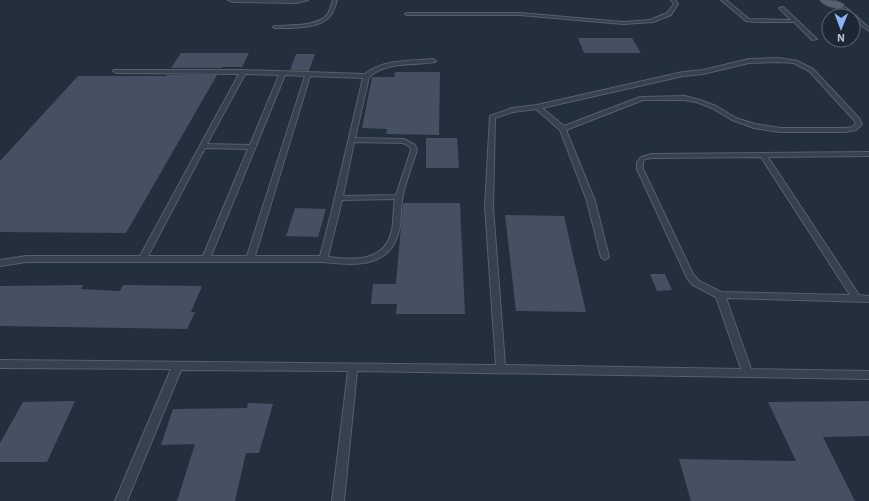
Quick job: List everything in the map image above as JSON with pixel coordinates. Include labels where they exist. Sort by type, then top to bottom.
[{"type":"main road","points":[[826,0],[835,2]]},
{"type":"lane","points":[[230,0],[296,2],[306,0]]},
{"type":"lane","points":[[275,27],[308,24],[321,21],[327,17],[335,0]]},
{"type":"lane","points":[[407,14],[520,14],[623,22],[651,20],[669,14],[676,4],[673,0]]},
{"type":"lane","points":[[724,0],[748,20],[796,21]]},
{"type":"lane","points":[[781,8],[814,39]]},
{"type":"lane","points":[[501,370],[489,207],[492,117],[512,110],[537,107],[683,74],[703,72],[749,61],[780,60],[795,62],[811,70],[857,119],[859,124],[854,129],[845,130],[780,130],[754,126],[734,119],[714,107],[698,101],[685,98],[642,98],[564,129]]},
{"type":"lane","points":[[323,259],[366,76],[370,70],[380,66],[433,61]]},
{"type":"lane","points":[[116,71],[243,72],[366,76]]},
{"type":"lane","points":[[143,258],[243,72]]},
{"type":"lane","points":[[206,258],[283,73]]},
{"type":"lane","points":[[250,259],[308,74]]},
{"type":"lane","points":[[537,107],[564,129],[591,201],[605,257]]},
{"type":"lane","points":[[0,263],[26,259],[143,258],[323,259],[349,262],[364,261],[380,256],[389,246],[394,236],[399,197],[414,150],[413,146],[404,141],[351,140]]},
{"type":"lane","points":[[203,146],[252,147]]},
{"type":"lane","points":[[869,154],[652,156],[643,158],[640,162],[640,169],[690,276],[696,283],[720,295],[869,299]]},
{"type":"lane","points":[[763,155],[857,299]]},
{"type":"lane","points":[[338,198],[399,197]]},
{"type":"lane","points":[[720,295],[748,374]]},
{"type":"lane","points":[[0,364],[353,367],[869,375]]},
{"type":"lane","points":[[121,501],[178,366]]},
{"type":"lane","points":[[338,501],[353,367]]},
{"type":"building","points":[[578,38],[632,38],[641,53],[584,53]]},
{"type":"building","points":[[181,53],[249,53],[242,67],[171,68]]},
{"type":"building","points":[[296,54],[315,54],[309,71],[290,70]]},
{"type":"building","points":[[395,72],[440,72],[439,135],[386,134],[387,129],[362,128],[372,77],[394,77]]},
{"type":"building","points":[[217,75],[126,233],[0,232],[0,161],[78,76]]},
{"type":"building","points":[[426,138],[457,138],[459,168],[426,168]]},
{"type":"building","points":[[403,203],[460,203],[465,314],[396,314],[397,304],[371,304],[373,284],[396,284]]},
{"type":"building","points":[[295,208],[326,209],[318,237],[286,236]]},
{"type":"building","points":[[505,215],[564,216],[586,312],[516,311]]},
{"type":"building","points":[[650,274],[665,274],[672,290],[657,291]]},
{"type":"building","points":[[83,285],[81,289],[120,291],[123,285],[202,286],[191,312],[195,312],[187,329],[0,326],[0,286]]},
{"type":"building","points":[[75,401],[47,462],[0,462],[0,443],[23,402]]},
{"type":"building","points":[[869,401],[869,436],[823,437],[855,501],[691,501],[679,459],[796,461],[768,402]]},
{"type":"building","points":[[248,403],[273,404],[259,453],[246,453],[235,501],[177,501],[195,444],[161,445],[173,409],[247,408]]}]
